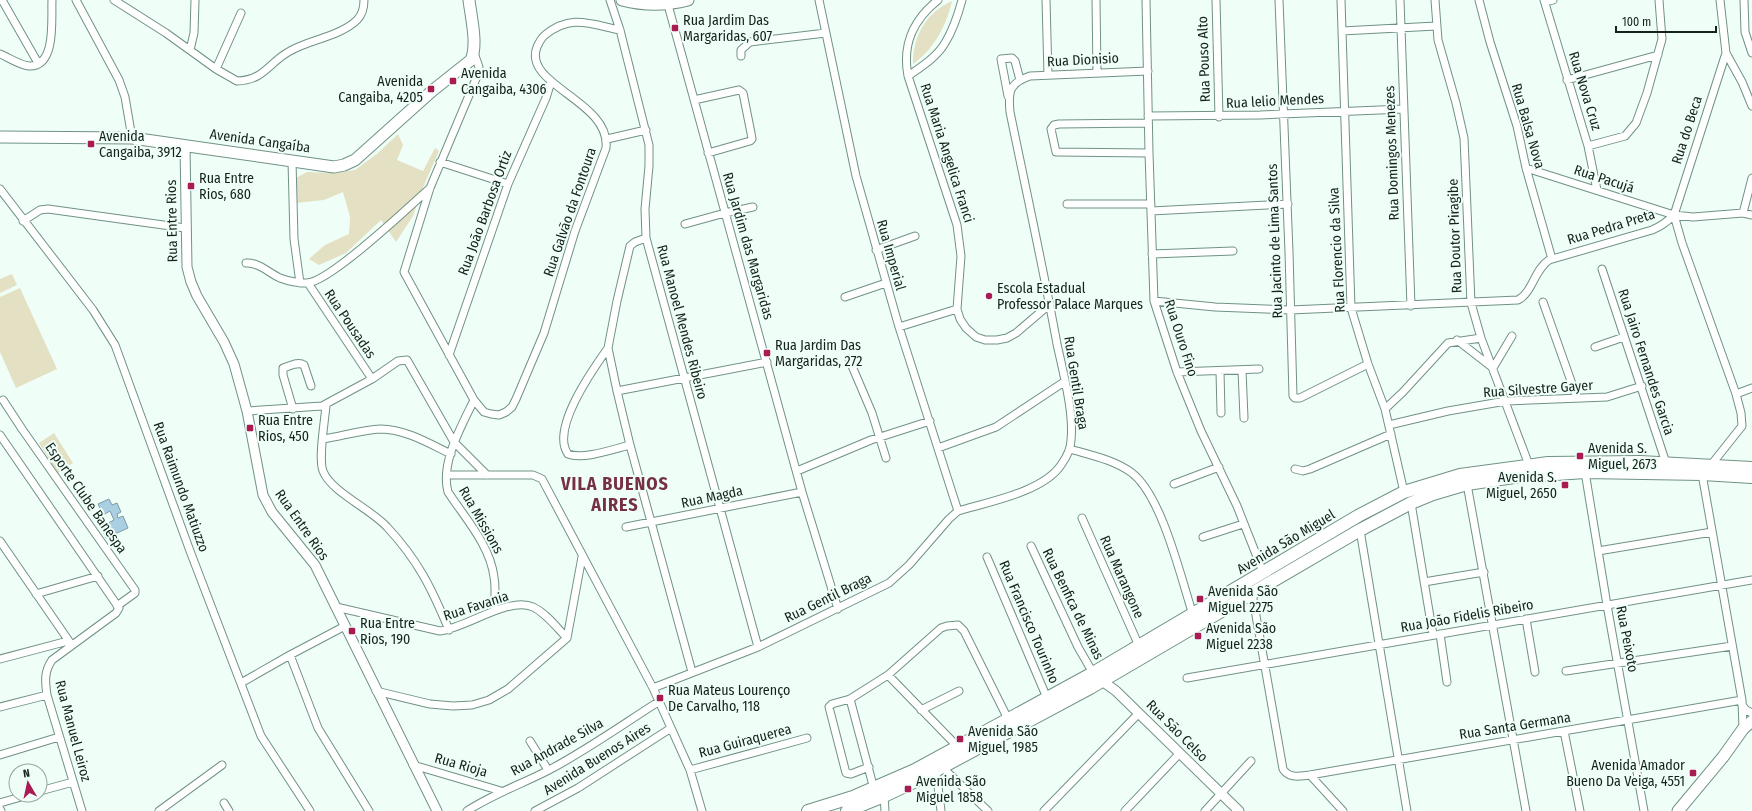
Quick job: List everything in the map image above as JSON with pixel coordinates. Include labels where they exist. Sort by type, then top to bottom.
[{"type":"main road","points":[[470,0],[474,54]]},
{"type":"main road","points":[[622,0],[635,3],[668,5],[688,0]]},
{"type":"main road","name":"Avenida Cangaíba","points":[[0,137],[132,138],[334,167],[344,165],[355,160],[432,91],[468,64],[474,54]]},
{"type":"main road","name":"Avenida São Miguel","points":[[808,811],[874,789],[915,770],[1047,698],[1097,677],[1139,646],[1358,516],[1404,492],[1460,475],[1529,464],[1581,462],[1666,463],[1752,468]]},
{"type":"main road","name":"Avenida São Miguel","points":[[847,811],[884,796],[939,768],[1097,677],[1252,593],[1411,502],[1467,484],[1514,477],[1586,472],[1702,474],[1752,477]]},
{"type":"main road","points":[[1678,811],[1728,750],[1747,730],[1752,721]]},
{"type":"street","points":[[2,0],[38,63]]},
{"type":"street","points":[[0,54],[28,66],[45,59],[49,50],[52,0]]},
{"type":"street","points":[[76,0],[119,80],[125,97],[132,138]]},
{"type":"street","points":[[114,0],[166,33],[216,69],[237,81],[255,77],[265,72],[284,54],[291,50],[319,40],[358,20],[362,14],[364,0]]},
{"type":"street","points":[[190,50],[194,34],[195,0]]},
{"type":"street","name":"Rua Manoel Mendes Ribeiro","points":[[610,0],[620,30],[646,130],[650,153],[645,208],[646,238],[758,647]]},
{"type":"street","name":"Rua Imperial","points":[[819,0],[856,176],[876,250],[958,511]]},
{"type":"street","name":"Rua Maria Angelica Franci","points":[[938,0],[923,12],[910,36],[905,60],[908,76],[957,226],[961,256],[956,296],[957,309],[966,328],[976,337],[985,340],[997,340],[1007,338],[1016,333],[1050,304]]},
{"type":"street","points":[[908,76],[926,63],[945,45],[962,0]]},
{"type":"street","points":[[1046,0],[1048,75]]},
{"type":"street","points":[[1096,0],[1097,72]]},
{"type":"street","name":"Rua Ouro Fino","points":[[1146,0],[1154,301],[1177,372],[1201,431],[1219,466],[1263,572]]},
{"type":"street","name":"Rua Pouso Alto","points":[[1216,0],[1219,116]]},
{"type":"street","name":"Rua Jacinto de Lima Santos","points":[[1279,0],[1288,204],[1293,394],[1295,398],[1300,398],[1368,364]]},
{"type":"street","name":"Rua Florencio da Silva","points":[[1341,0],[1351,308],[1368,364],[1385,409],[1404,492]]},
{"type":"street","name":"Rua Domingos Menezes","points":[[1400,0],[1411,306]]},
{"type":"street","name":"Rua Doutor Piragibe","points":[[1435,0],[1436,26],[1442,57],[1456,103],[1464,138],[1471,303],[1481,337],[1529,464]]},
{"type":"street","name":"Rua Balsa Nova","points":[[1479,0],[1490,42],[1517,126],[1526,168],[1552,259]]},
{"type":"street","points":[[1544,1],[1553,0]]},
{"type":"street","points":[[1588,146],[1619,139],[1629,133],[1636,123],[1647,94],[1662,39],[1659,0]]},
{"type":"street","points":[[1720,0],[1726,53],[1742,82],[1752,106]]},
{"type":"street","points":[[1744,0],[1745,32],[1752,52]]},
{"type":"street","name":"Rua Nova Cruz","points":[[1544,1],[1588,146],[1597,190]]},
{"type":"street","name":"Rua Jardim das Margaridas","points":[[668,5],[802,492],[838,609]]},
{"type":"street","points":[[216,69],[241,13]]},
{"type":"street","name":"Rua Galvão da Fontoura","points":[[474,400],[484,412],[491,414],[506,412],[512,407],[544,333],[575,231],[606,148],[607,139],[605,132],[594,115],[551,82],[539,70],[535,59],[536,49],[542,37],[563,23],[579,21],[620,30]]},
{"type":"street","points":[[1342,31],[1436,26]]},
{"type":"street","points":[[740,56],[741,50],[750,42],[826,33]]},
{"type":"street","name":"Rua do Beca","points":[[1674,215],[1726,53]]},
{"type":"street","points":[[474,54],[479,67],[478,74],[430,188],[404,272],[448,355],[474,400]]},
{"type":"street","points":[[1567,80],[1658,55]]},
{"type":"street","name":"Rua Gentil Braga","points":[[653,688],[758,647],[889,583],[900,575],[949,519],[958,511],[1027,490],[1042,483],[1054,474],[1070,449],[1072,431],[1064,382],[1050,304],[1010,112],[1009,97],[1001,59],[1012,58],[1020,80]]},
{"type":"street","points":[[468,64],[478,74]]},
{"type":"street","name":"Rua Dionisio","points":[[1020,80],[1030,76],[1148,71]]},
{"type":"street","points":[[1009,97],[1010,90],[1020,80]]},
{"type":"street","name":"Rua João Barbosa Ortiz","points":[[448,355],[508,184],[546,98],[551,82]]},
{"type":"street","points":[[694,100],[739,90],[744,93],[752,139],[750,141],[708,153]]},
{"type":"street","name":"Rua lelio Mendes","points":[[1149,153],[1056,152],[1051,129],[1054,125],[1059,124],[1404,109]]},
{"type":"street","points":[[607,139],[646,130]]},
{"type":"street","name":"Rua Entre Rios","points":[[185,146],[185,228],[187,267],[191,282],[229,352],[247,411],[263,495],[272,512],[314,565],[437,811]]},
{"type":"street","points":[[292,161],[294,239],[300,282]]},
{"type":"street","points":[[440,162],[508,184]]},
{"type":"street","name":"Rua Pacujá","points":[[1526,168],[1674,215],[1693,217],[1743,213],[1752,215]]},
{"type":"street","points":[[1743,213],[1752,178]]},
{"type":"street","points":[[246,263],[256,265],[279,278],[289,281],[308,283],[313,281],[341,265],[430,188]]},
{"type":"street","name":"Rua Raimundo Matiuzzo","points":[[0,189],[23,221],[93,310],[115,345],[190,551],[261,736],[310,811]]},
{"type":"street","points":[[1067,204],[1151,208],[1288,204]]},
{"type":"street","points":[[685,224],[724,212],[753,207]]},
{"type":"street","points":[[23,221],[40,210],[48,209],[185,228]]},
{"type":"street","points":[[1674,215],[1682,243],[1736,394],[1741,413],[1742,426],[1711,465]]},
{"type":"street","name":"Rua Pedra Preta","points":[[1552,259],[1652,230],[1664,224],[1674,215]]},
{"type":"street","points":[[876,250],[915,236]]},
{"type":"street","points":[[630,445],[574,456],[568,454],[564,445],[565,429],[577,395],[608,348],[630,246],[635,242],[646,238]]},
{"type":"street","points":[[1152,254],[1233,251]]},
{"type":"street","points":[[1154,301],[1222,308],[1290,310],[1411,306],[1515,300],[1520,298],[1527,291],[1540,268],[1552,259]]},
{"type":"street","name":"Rua Jairo Fernandes Garcia","points":[[1602,269],[1642,386],[1666,463]]},
{"type":"street","name":"Rua Pousadas","points":[[308,283],[372,379]]},
{"type":"street","points":[[845,296],[886,283]]},
{"type":"street","points":[[1543,302],[1576,398]]},
{"type":"street","points":[[899,327],[957,309]]},
{"type":"street","points":[[1457,340],[1493,368],[1512,336]]},
{"type":"street","points":[[1385,409],[1404,392],[1445,345],[1457,340],[1481,337]]},
{"type":"street","points":[[1595,347],[1624,337]]},
{"type":"street","points":[[608,348],[630,445],[692,672]]},
{"type":"street","points":[[849,359],[872,412],[886,458]]},
{"type":"street","points":[[247,411],[293,409],[326,405],[372,379],[398,361],[404,360],[410,362],[454,442],[487,474]]},
{"type":"street","points":[[617,391],[767,362]]},
{"type":"street","points":[[293,409],[283,375],[283,368],[297,363],[302,364],[312,386]]},
{"type":"street","points":[[1177,372],[1259,369]]},
{"type":"street","points":[[1242,370],[1244,418]]},
{"type":"street","points":[[1220,371],[1221,413]]},
{"type":"street","points":[[938,448],[996,427],[1064,382]]},
{"type":"street","name":"Rua Silvestre Gayer","points":[[1389,425],[1506,401],[1607,397],[1642,386]]},
{"type":"street","points":[[1736,394],[1752,388]]},
{"type":"street","name":"Esporte Clube Banespa","points":[[3,400],[22,430],[135,590],[135,593],[117,606]]},
{"type":"street","name":"Rua Missions","points":[[474,400],[454,442],[447,475],[448,492],[483,546],[492,567],[494,577],[494,611]]},
{"type":"street","points":[[326,405],[322,460],[324,473],[337,488],[386,525],[407,549],[426,578],[450,630]]},
{"type":"street","points":[[797,471],[880,437],[930,421]]},
{"type":"street","points":[[323,439],[365,431],[382,429],[393,430],[451,454]]},
{"type":"street","points":[[1295,470],[1303,471],[1310,469],[1391,434]]},
{"type":"street","points":[[0,435],[98,576],[119,609],[116,613],[70,643],[0,659]]},
{"type":"street","points":[[1070,449],[1119,466],[1131,472],[1139,479],[1147,490],[1160,514],[1193,615]]},
{"type":"street","points":[[1174,484],[1219,466]]},
{"type":"street","name":"Rua Peixoto","points":[[1586,472],[1607,605],[1644,811]]},
{"type":"street","points":[[1702,474],[1747,730]]},
{"type":"street","points":[[447,475],[533,475],[542,479],[582,557],[653,688],[661,709],[690,770],[702,811]]},
{"type":"street","points":[[1467,484],[1526,811]]},
{"type":"street","name":"Rua Magda","points":[[626,527],[802,492]]},
{"type":"street","points":[[1411,502],[1424,582],[1447,682]]},
{"type":"street","name":"Rua Marangone","points":[[1082,518],[1139,646]]},
{"type":"street","points":[[1203,537],[1243,524]]},
{"type":"street","points":[[1360,530],[1407,811],[1403,811]]},
{"type":"street","points":[[1598,551],[1712,532]]},
{"type":"street","points":[[0,541],[70,643]]},
{"type":"street","name":"Rua Benfica de Minas","points":[[1031,546],[1078,647],[1097,677]]},
{"type":"street","points":[[376,691],[430,704],[472,706],[489,700],[508,689],[568,638],[582,557]]},
{"type":"street","name":"Rua Francisco Tourinho","points":[[987,557],[1047,698]]},
{"type":"street","points":[[1424,582],[1484,572]]},
{"type":"street","points":[[36,594],[98,576]]},
{"type":"street","name":"Rua João Fidelis Ribeiro","points":[[1187,678],[1752,580]]},
{"type":"street","points":[[1252,593],[1264,664]]},
{"type":"street","name":"Rua Favania","points":[[336,607],[428,630],[440,631],[450,630],[494,611],[514,606],[532,606],[568,638]]},
{"type":"street","points":[[1526,619],[1535,672]]},
{"type":"street","points":[[869,767],[851,774],[846,773],[829,708],[832,704],[850,699],[888,675],[941,628],[958,625],[964,631],[1008,719]]},
{"type":"street","points":[[241,683],[290,654],[345,626]]},
{"type":"street","name":"Rua Manuel Leiroz","points":[[70,643],[52,660],[47,667],[45,677],[47,695],[82,811]]},
{"type":"street","points":[[1566,671],[1732,646]]},
{"type":"street","points":[[290,654],[318,728],[369,811]]},
{"type":"street","name":"Rua Santa Germana","points":[[1264,664],[1283,769],[1286,774],[1292,776],[1310,775],[1513,739],[1742,702]]},
{"type":"street","points":[[888,675],[957,746]]},
{"type":"street","name":"Rua São Celso","points":[[1097,677],[1139,713],[1239,811]]},
{"type":"street","points":[[921,710],[959,691]]},
{"type":"street","points":[[0,707],[47,695]]},
{"type":"street","points":[[850,699],[874,789]]},
{"type":"street","name":"Rua Andrade Silva","points":[[467,811],[501,791],[548,770],[579,753],[658,702]]},
{"type":"street","points":[[1742,702],[1746,710],[1752,713]]},
{"type":"street","points":[[1044,811],[1139,713]]},
{"type":"street","name":"Avenida Buenos Aires","points":[[535,811],[578,788],[671,728]]},
{"type":"street","points":[[1564,731],[1580,811]]},
{"type":"street","points":[[0,755],[59,737]]},
{"type":"street","name":"Rua Guiraquerea","points":[[690,770],[807,738]]},
{"type":"street","points":[[530,741],[548,770]]},
{"type":"street","points":[[1125,811],[1180,753]]},
{"type":"street","points":[[1205,811],[1251,761]]},
{"type":"street","points":[[159,811],[222,765]]},
{"type":"street","name":"Rua Rioja","points":[[413,765],[501,791]]},
{"type":"street","points":[[939,768],[942,811]]},
{"type":"street","points":[[939,768],[988,811]]},
{"type":"street","points":[[1310,775],[1343,811]]},
{"type":"street","points":[[48,789],[73,782]]},
{"type":"street","points":[[884,796],[885,811]]},
{"type":"street","points":[[224,803],[229,811]]},
{"type":"shaded area","points":[[952,1],[943,28],[928,51],[913,64],[915,44],[918,34],[928,19],[935,12]]},
{"type":"shaded area","points":[[398,134],[403,145],[397,160],[423,171],[435,148],[439,151],[424,185],[413,216],[396,242],[381,220],[346,253],[319,265],[309,259],[325,245],[349,234],[350,217],[343,192],[324,200],[296,203],[296,178],[307,172],[331,173],[355,170],[378,153]]},
{"type":"shaded area","points":[[12,274],[17,285],[0,293],[0,279]]},
{"type":"shaded area","points":[[20,288],[57,369],[16,388],[0,352],[0,297]]},
{"type":"shaded area","points":[[54,433],[73,463],[58,473],[39,443]]},
{"type":"water","points":[[109,499],[112,505],[117,503],[121,512],[117,514],[118,518],[123,516],[128,528],[106,538],[99,522],[103,520],[108,523],[114,520],[110,511],[103,515],[98,504]]},
{"type":"place","name":"Rua Jardim Das Margaridas, 607","points":[[675,28]]},
{"type":"place","name":"Avenida Cangaiba, 4306","points":[[453,81]]},
{"type":"place","name":"Avenida Cangaiba, 4205","points":[[431,89]]},
{"type":"place","name":"Avenida Cangaiba, 3912","points":[[91,144]]},
{"type":"place","name":"Rua Entre Rios, 680","points":[[191,186]]},
{"type":"place","name":"Escola Estadual Professor Palace Marques","points":[[989,296]]},
{"type":"place","name":"Rua Jardim Das Margaridas, 272","points":[[767,353]]},
{"type":"place","name":"Rua Entre Rios, 450","points":[[250,428]]},
{"type":"place","name":"Avenida S. Miguel, 2673","points":[[1580,456]]},
{"type":"place","name":"Avenida S. Miguel, 2650","points":[[1565,485]]},
{"type":"place","name":"Avenida São Miguel 2275","points":[[1200,599]]},
{"type":"place","name":"Rua Entre Rios, 190","points":[[352,631]]},
{"type":"place","name":"Avenida São Miguel 2238","points":[[1198,636]]},
{"type":"place","name":"Rua Mateus Lourenço De Carvalho, 118","points":[[660,698]]},
{"type":"place","name":"Avenida São Miguel, 1985","points":[[960,739]]},
{"type":"place","name":"Avenida Amador Bueno Da Veiga, 4551","points":[[1693,773]]},
{"type":"place","name":"Avenida São Miguel 1858","points":[[908,789]]},
{"type":"district","name":"VILA BUENOS AIRES","points":[[615,494]]}]
